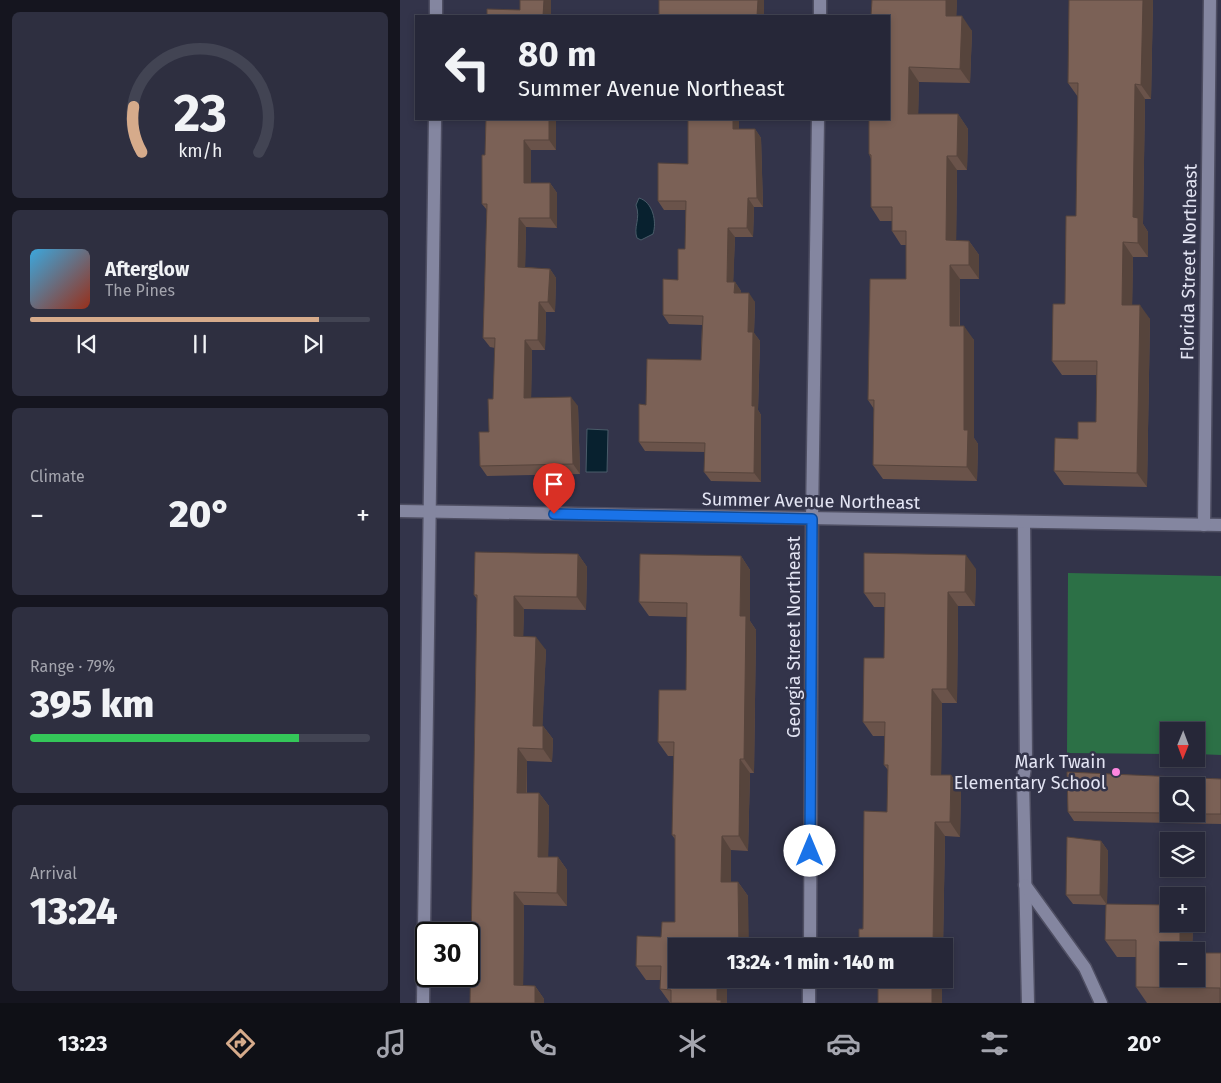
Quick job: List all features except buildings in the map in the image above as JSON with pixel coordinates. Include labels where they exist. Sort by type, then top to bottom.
[{"type":"street","points":[[436,0],[436,15]]},
{"type":"street","points":[[820,0],[820,15]]},
{"type":"street","name":"Florida Street Northeast","points":[[1204,525],[1210,0]]},
{"type":"street","points":[[423,1003],[435,120]]},
{"type":"street","name":"Georgia Street Northeast","points":[[810,938],[812,519],[818,120]]},
{"type":"street","name":"Summer Avenue Northeast","points":[[400,511],[1221,525]]},
{"type":"street","points":[[1024,523],[1026,761],[1022,780],[1028,1003]]},
{"type":"street","points":[[1025,885],[1085,968],[1101,1003]]},
{"type":"street","points":[[809,988],[809,1003]]},
{"type":"green space","points":[[1068,573],[1221,576],[1221,755],[1205,754],[1205,722],[1160,722],[1160,754],[1067,753]]},
{"type":"water","points":[[639,198],[644,200],[651,208],[654,218],[653,234],[641,240],[637,238],[636,234],[638,215],[636,205]]},
{"type":"water","points":[[587,429],[608,430],[607,472],[586,472]]},
{"type":"place","name":"Mark Twain Elementary School","points":[[1116,772]]},
{"type":"route","points":[[554,514],[812,519],[810,851]]}]
